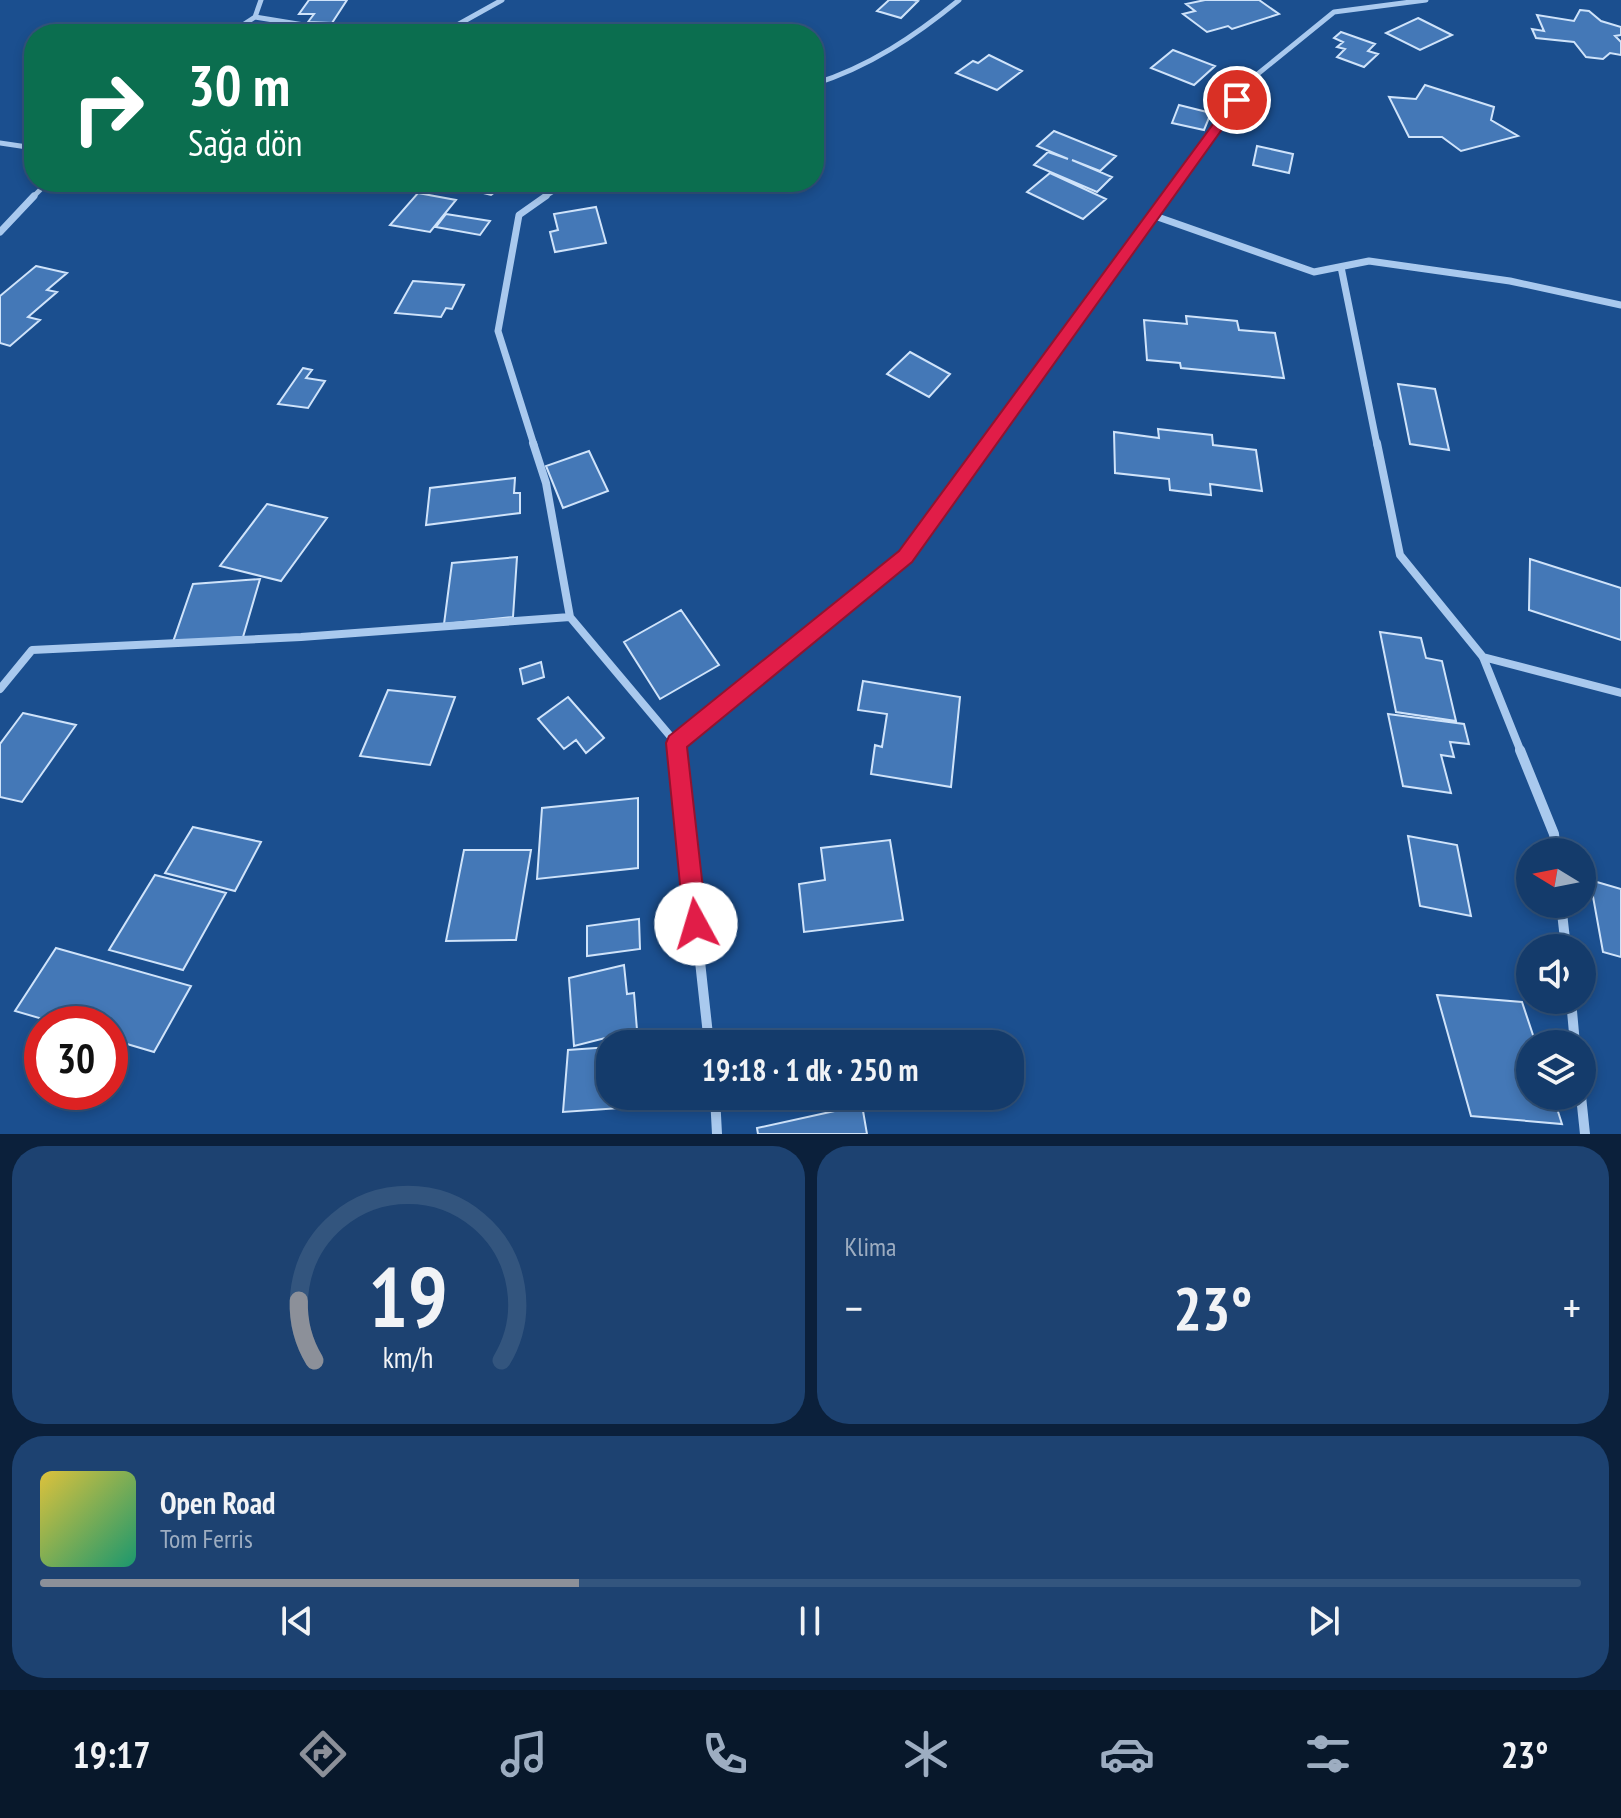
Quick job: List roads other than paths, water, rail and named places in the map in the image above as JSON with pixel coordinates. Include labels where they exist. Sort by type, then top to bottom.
[{"type":"street","points":[[244,24],[255,17],[261,0]]},
{"type":"street","points":[[459,24],[502,0]]},
{"type":"street","points":[[824,81],[841,77],[927,27],[959,0]]},
{"type":"street","points":[[676,743],[905,556],[1254,77],[1334,12],[1426,0]]},
{"type":"street","points":[[255,17],[298,24]]},
{"type":"street","points":[[0,143],[24,147]]},
{"type":"street","points":[[0,232],[38,192]]},
{"type":"street","points":[[552,192],[519,215],[498,331],[546,483],[570,617],[676,743],[707,1030]]},
{"type":"street","points":[[1152,215],[1314,272],[1369,261],[1510,281],[1621,305]]},
{"type":"street","points":[[1341,267],[1400,555],[1483,657],[1554,838]]},
{"type":"street","points":[[0,689],[32,650],[249,641],[570,617]]},
{"type":"street","points":[[1483,657],[1621,693]]},
{"type":"street","points":[[716,1110],[717,1134]]},
{"type":"street","points":[[1582,1110],[1585,1134]]}]
